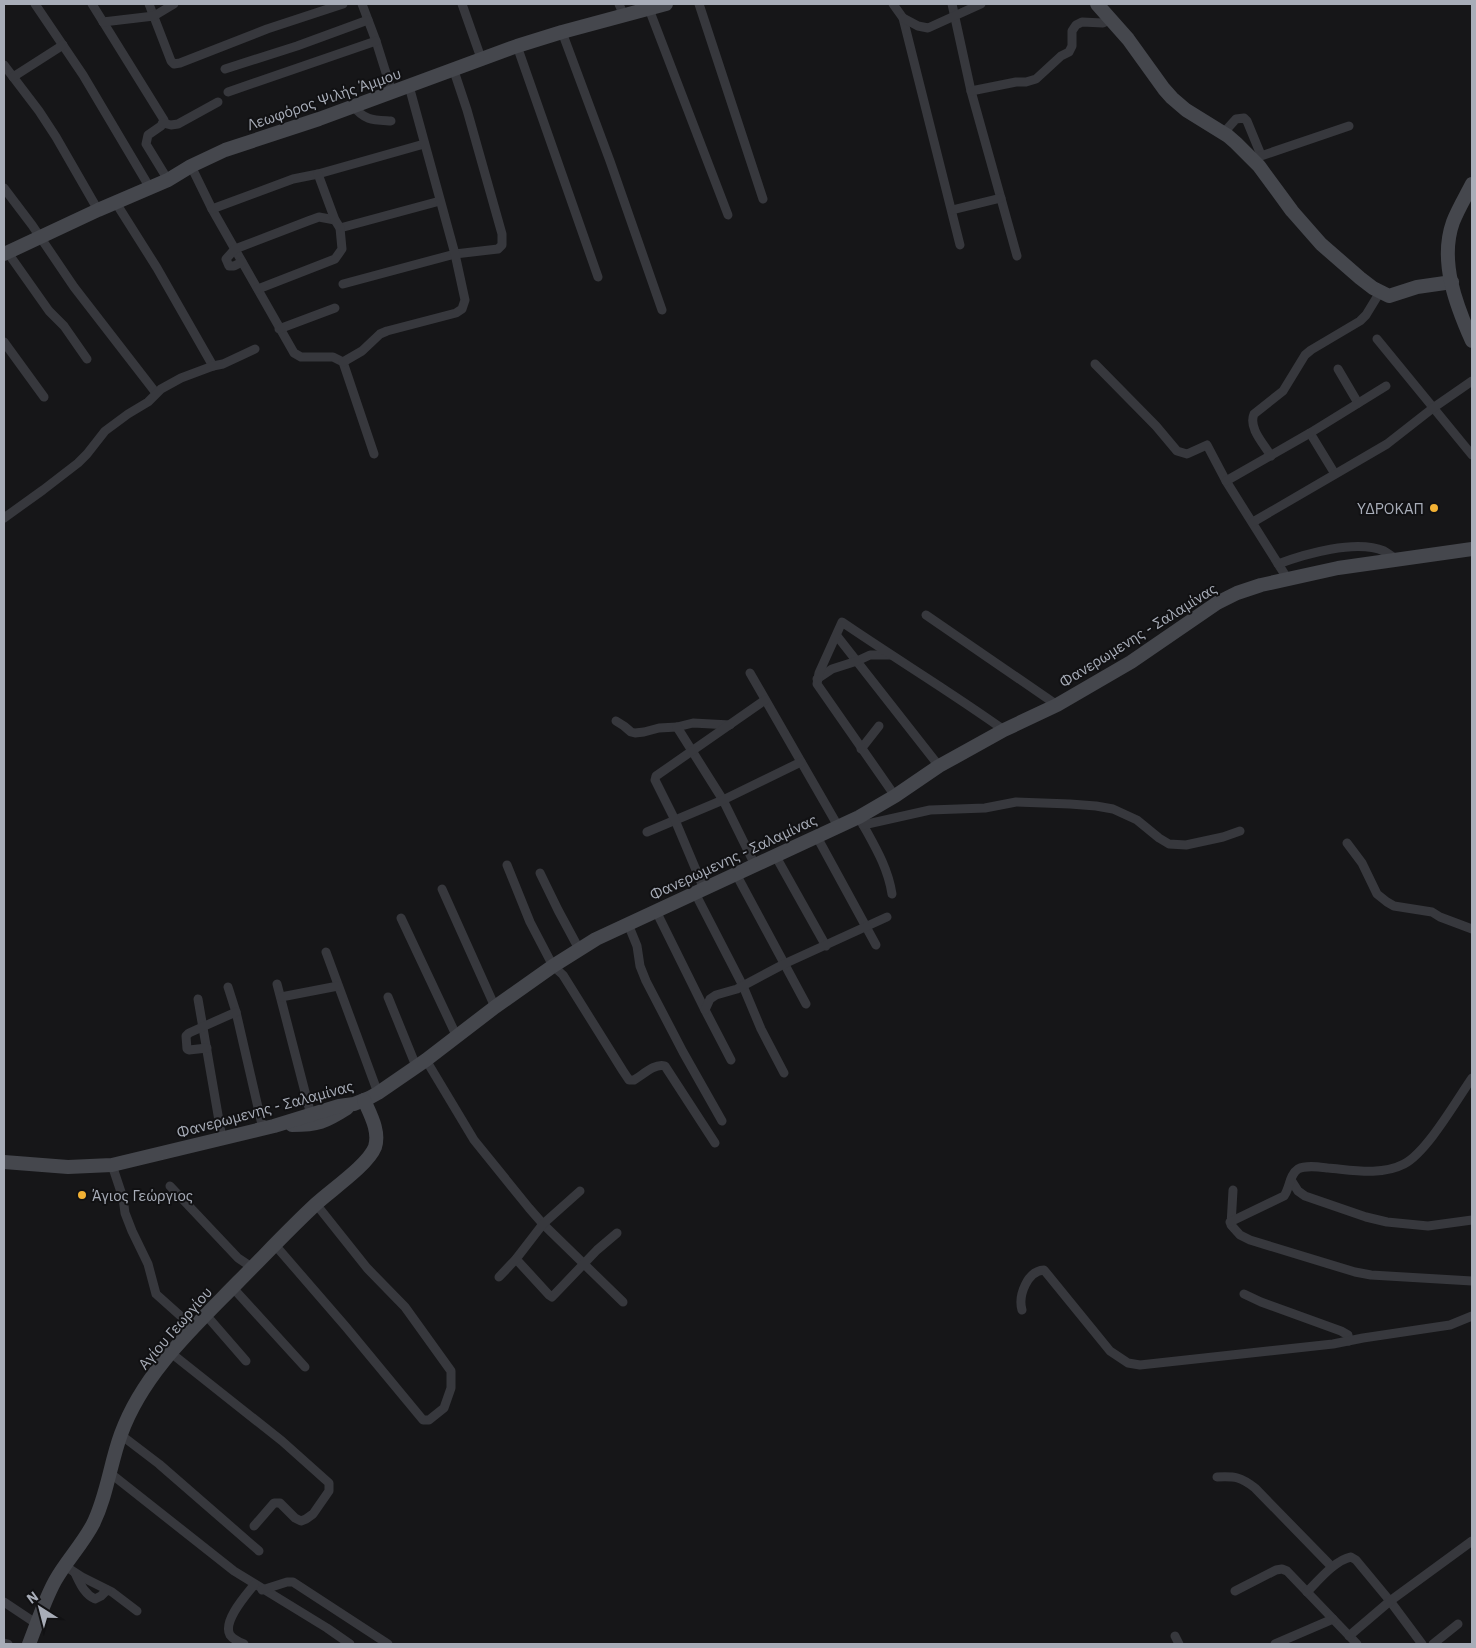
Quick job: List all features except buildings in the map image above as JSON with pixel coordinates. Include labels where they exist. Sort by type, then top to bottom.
[{"type":"street","points":[[35,4],[63,45],[150,188]]},
{"type":"street","points":[[92,4],[164,120],[163,123]]},
{"type":"street","points":[[149,4],[171,61],[174,64],[180,64],[267,29],[343,4]]},
{"type":"street","points":[[103,22],[154,16],[171,6],[182,4]]},
{"type":"street","points":[[362,4],[392,92]]},
{"type":"street","points":[[462,4],[481,58]]},
{"type":"street","name":"Λεωφόρος Ψιλής Άμμου","points":[[6,253],[168,180],[191,166],[225,150],[409,86],[481,58],[622,10],[649,8],[666,4]]},
{"type":"street","points":[[699,4],[763,199]]},
{"type":"street","points":[[893,4],[904,18],[918,26],[928,28],[981,4]]},
{"type":"street","points":[[952,4],[971,91],[1017,256]]},
{"type":"street","points":[[1097,4],[1132,44],[1172,98],[1194,116],[1226,134],[1256,157]]},
{"type":"street","points":[[649,8],[728,215]]},
{"type":"street","points":[[904,18],[960,245]]},
{"type":"street","points":[[971,91],[1036,79],[1061,56],[1069,52],[1072,46],[1072,31],[1076,25],[1082,22],[1103,23],[1111,19]]},
{"type":"street","points":[[225,69],[297,46],[368,20]]},
{"type":"street","points":[[562,32],[662,310]]},
{"type":"street","points":[[228,92],[376,42]]},
{"type":"street","points":[[13,77],[63,45]]},
{"type":"street","points":[[517,46],[598,277]]},
{"type":"street","points":[[4,65],[56,137],[98,210]]},
{"type":"street","points":[[343,284],[455,254],[498,249],[502,245],[502,234],[453,68]]},
{"type":"street","points":[[343,362],[362,351],[380,334],[456,313],[462,309],[465,300],[455,254],[409,86]]},
{"type":"street","points":[[163,123],[178,124],[218,102]]},
{"type":"street","points":[[353,106],[359,114],[370,120],[391,121]]},
{"type":"street","points":[[1226,134],[1231,123],[1236,119],[1244,118],[1247,121],[1256,157],[1292,211],[1321,244],[1347,268],[1380,292],[1393,296],[1417,287],[1452,282]]},
{"type":"street","points":[[163,123],[148,135],[146,144],[168,180]]},
{"type":"street","points":[[1256,157],[1349,126]]},
{"type":"street","points":[[212,209],[293,179],[318,174],[424,144]]},
{"type":"street","points":[[191,166],[212,209],[294,354],[298,356],[333,357],[343,362],[374,454]]},
{"type":"street","points":[[258,289],[334,259],[342,249],[337,224],[318,174]]},
{"type":"street","points":[[1472,184],[1453,222],[1449,236],[1448,252],[1448,267],[1452,282],[1461,314],[1472,341]]},
{"type":"street","points":[[4,188],[74,288],[156,393]]},
{"type":"street","points":[[952,210],[1001,198]]},
{"type":"street","points":[[242,262],[229,266],[226,259],[235,249],[320,217],[337,224],[440,201]]},
{"type":"street","points":[[116,203],[157,268],[213,366]]},
{"type":"street","points":[[6,253],[88,359]]},
{"type":"street","points":[[1271,456],[1254,428],[1252,419],[1254,414],[1283,391],[1305,356],[1311,350],[1366,315],[1380,292]]},
{"type":"street","points":[[279,329],[335,308]]},
{"type":"street","points":[[1377,339],[1472,455]]},
{"type":"street","points":[[4,342],[44,397]]},
{"type":"street","points":[[4,518],[78,463],[105,431],[148,402],[156,393],[181,378],[223,364],[255,349]]},
{"type":"street","points":[[1095,364],[1156,426],[1177,451],[1187,454],[1207,446],[1226,481],[1287,578]]},
{"type":"street","points":[[1338,370],[1358,403]]},
{"type":"street","points":[[1253,522],[1387,444],[1472,381]]},
{"type":"street","points":[[1226,481],[1310,434],[1386,386]]},
{"type":"street","points":[[1310,434],[1335,474]]},
{"type":"street","points":[[1278,564],[1309,553],[1359,546],[1384,551],[1397,560]]},
{"type":"street","name":"Φανερωμενης - Σαλαμίνας","points":[[4,1162],[68,1167],[112,1165],[268,1127],[359,1102],[378,1093],[457,1037],[495,1007],[579,949],[628,924],[838,826],[861,821],[939,766],[1004,730],[1056,705],[1131,662],[1217,603],[1236,593],[1287,578],[1338,568],[1472,549]]},
{"type":"street","points":[[926,616],[1056,705]]},
{"type":"street","points":[[895,796],[817,684],[819,673],[842,622],[1004,730]]},
{"type":"street","points":[[837,636],[939,766]]},
{"type":"street","points":[[817,679],[832,669],[870,655],[890,655]]},
{"type":"street","points":[[750,673],[838,826]]},
{"type":"street","points":[[765,700],[656,776],[655,780],[675,820],[700,891],[761,1029],[784,1073]]},
{"type":"street","points":[[616,721],[635,733],[697,722],[730,725]]},
{"type":"street","points":[[861,749],[879,726]]},
{"type":"street","points":[[677,727],[723,800],[755,865]]},
{"type":"street","points":[[647,832],[723,800],[801,762]]},
{"type":"street","points":[[892,894],[886,867],[861,821],[930,810],[985,808],[1016,802],[1070,804],[1113,809],[1137,820],[1169,844],[1195,844],[1240,831]]},
{"type":"street","points":[[817,836],[876,945]]},
{"type":"street","points":[[1347,843],[1362,863],[1377,894],[1387,902],[1394,906],[1432,912],[1472,929]]},
{"type":"street","points":[[775,855],[826,946]]},
{"type":"street","points":[[507,865],[530,922],[553,966],[563,975],[629,1080],[634,1080],[654,1067],[665,1066],[715,1143]]},
{"type":"street","points":[[540,873],[579,949]]},
{"type":"street","points":[[736,874],[806,1004]]},
{"type":"street","points":[[442,889],[495,1007]]},
{"type":"street","points":[[656,911],[731,1060]]},
{"type":"street","points":[[705,1010],[710,999],[716,995],[731,992],[784,964],[887,917]]},
{"type":"street","points":[[401,918],[457,1037]]},
{"type":"street","points":[[628,924],[646,982],[722,1122]]},
{"type":"street","points":[[326,952],[378,1093]]},
{"type":"street","points":[[277,984],[311,1115]]},
{"type":"street","points":[[281,997],[338,986]]},
{"type":"street","points":[[228,987],[268,1127],[314,1125],[329,1120],[359,1102]]},
{"type":"street","points":[[388,998],[421,1063],[474,1140],[543,1224],[622,1302]]},
{"type":"street","points":[[198,999],[222,1138]]},
{"type":"street","points":[[207,1048],[187,1049],[186,1036],[188,1033],[236,1012]]},
{"type":"street","points":[[1230,1222],[1279,1199],[1287,1192],[1293,1174],[1302,1168],[1317,1167],[1366,1172],[1390,1169],[1402,1165],[1424,1147],[1472,1078]]},
{"type":"street","name":"Αγίου Γεωργίου","points":[[29,1644],[54,1584],[70,1569],[93,1524],[121,1435],[141,1393],[171,1353],[206,1315],[316,1204],[363,1163],[374,1149],[376,1135],[373,1120],[359,1102]]},
{"type":"street","points":[[112,1165],[123,1198],[125,1213],[148,1264],[156,1294],[194,1328]]},
{"type":"street","points":[[1290,1180],[1298,1191],[1305,1196],[1366,1217],[1387,1222],[1428,1226],[1472,1220]]},
{"type":"street","points":[[170,1186],[238,1258],[253,1268]]},
{"type":"street","points":[[1233,1190],[1230,1222],[1240,1235],[1250,1240],[1355,1272],[1371,1275],[1472,1281]]},
{"type":"street","points":[[499,1277],[516,1259],[543,1224],[580,1191]]},
{"type":"street","points":[[275,1246],[346,1327],[423,1420],[429,1420],[444,1408],[451,1388],[451,1372],[405,1307],[368,1268],[316,1204]]},
{"type":"street","points":[[516,1259],[550,1296],[556,1294],[597,1250],[617,1233]]},
{"type":"street","points":[[1022,1310],[1020,1302],[1025,1285],[1039,1270],[1044,1270],[1110,1351],[1122,1360],[1134,1364],[1333,1344],[1450,1325],[1472,1316]]},
{"type":"street","points":[[233,1288],[305,1367]]},
{"type":"street","points":[[1244,1294],[1348,1335],[1349,1341]]},
{"type":"street","points":[[206,1315],[246,1361]]},
{"type":"street","points":[[171,1353],[282,1441],[329,1483],[329,1492],[313,1514],[306,1519],[301,1521],[295,1518],[277,1502],[254,1526]]},
{"type":"street","points":[[121,1435],[172,1475],[259,1551]]},
{"type":"street","points":[[110,1473],[213,1555],[258,1587],[350,1644]]},
{"type":"street","points":[[1217,1477],[1236,1477],[1255,1488],[1332,1567]]},
{"type":"street","points":[[1349,1636],[1390,1601],[1472,1541]]},
{"type":"street","points":[[1307,1592],[1332,1567],[1351,1557],[1356,1560],[1390,1601],[1422,1644]]},
{"type":"street","points":[[70,1569],[90,1596],[95,1599],[107,1590]]},
{"type":"street","points":[[70,1569],[112,1592],[137,1611]]},
{"type":"street","points":[[1235,1591],[1276,1570],[1282,1569],[1287,1571],[1357,1644]]},
{"type":"street","points":[[244,1644],[230,1634],[229,1631],[230,1622],[237,1606],[258,1587],[288,1582],[293,1582],[388,1644]]},
{"type":"street","points":[[4,1602],[37,1624]]},
{"type":"street","points":[[1276,1644],[1333,1619]]},
{"type":"street","points":[[1433,1644],[1458,1624]]},
{"type":"street","points":[[4,1643],[8,1644]]},
{"type":"place","name":"ΥΔΡΟΚΑΠ","points":[[1434,508]]},
{"type":"place","name":"Άγιος Γεώργιος","points":[[82,1195]]}]
